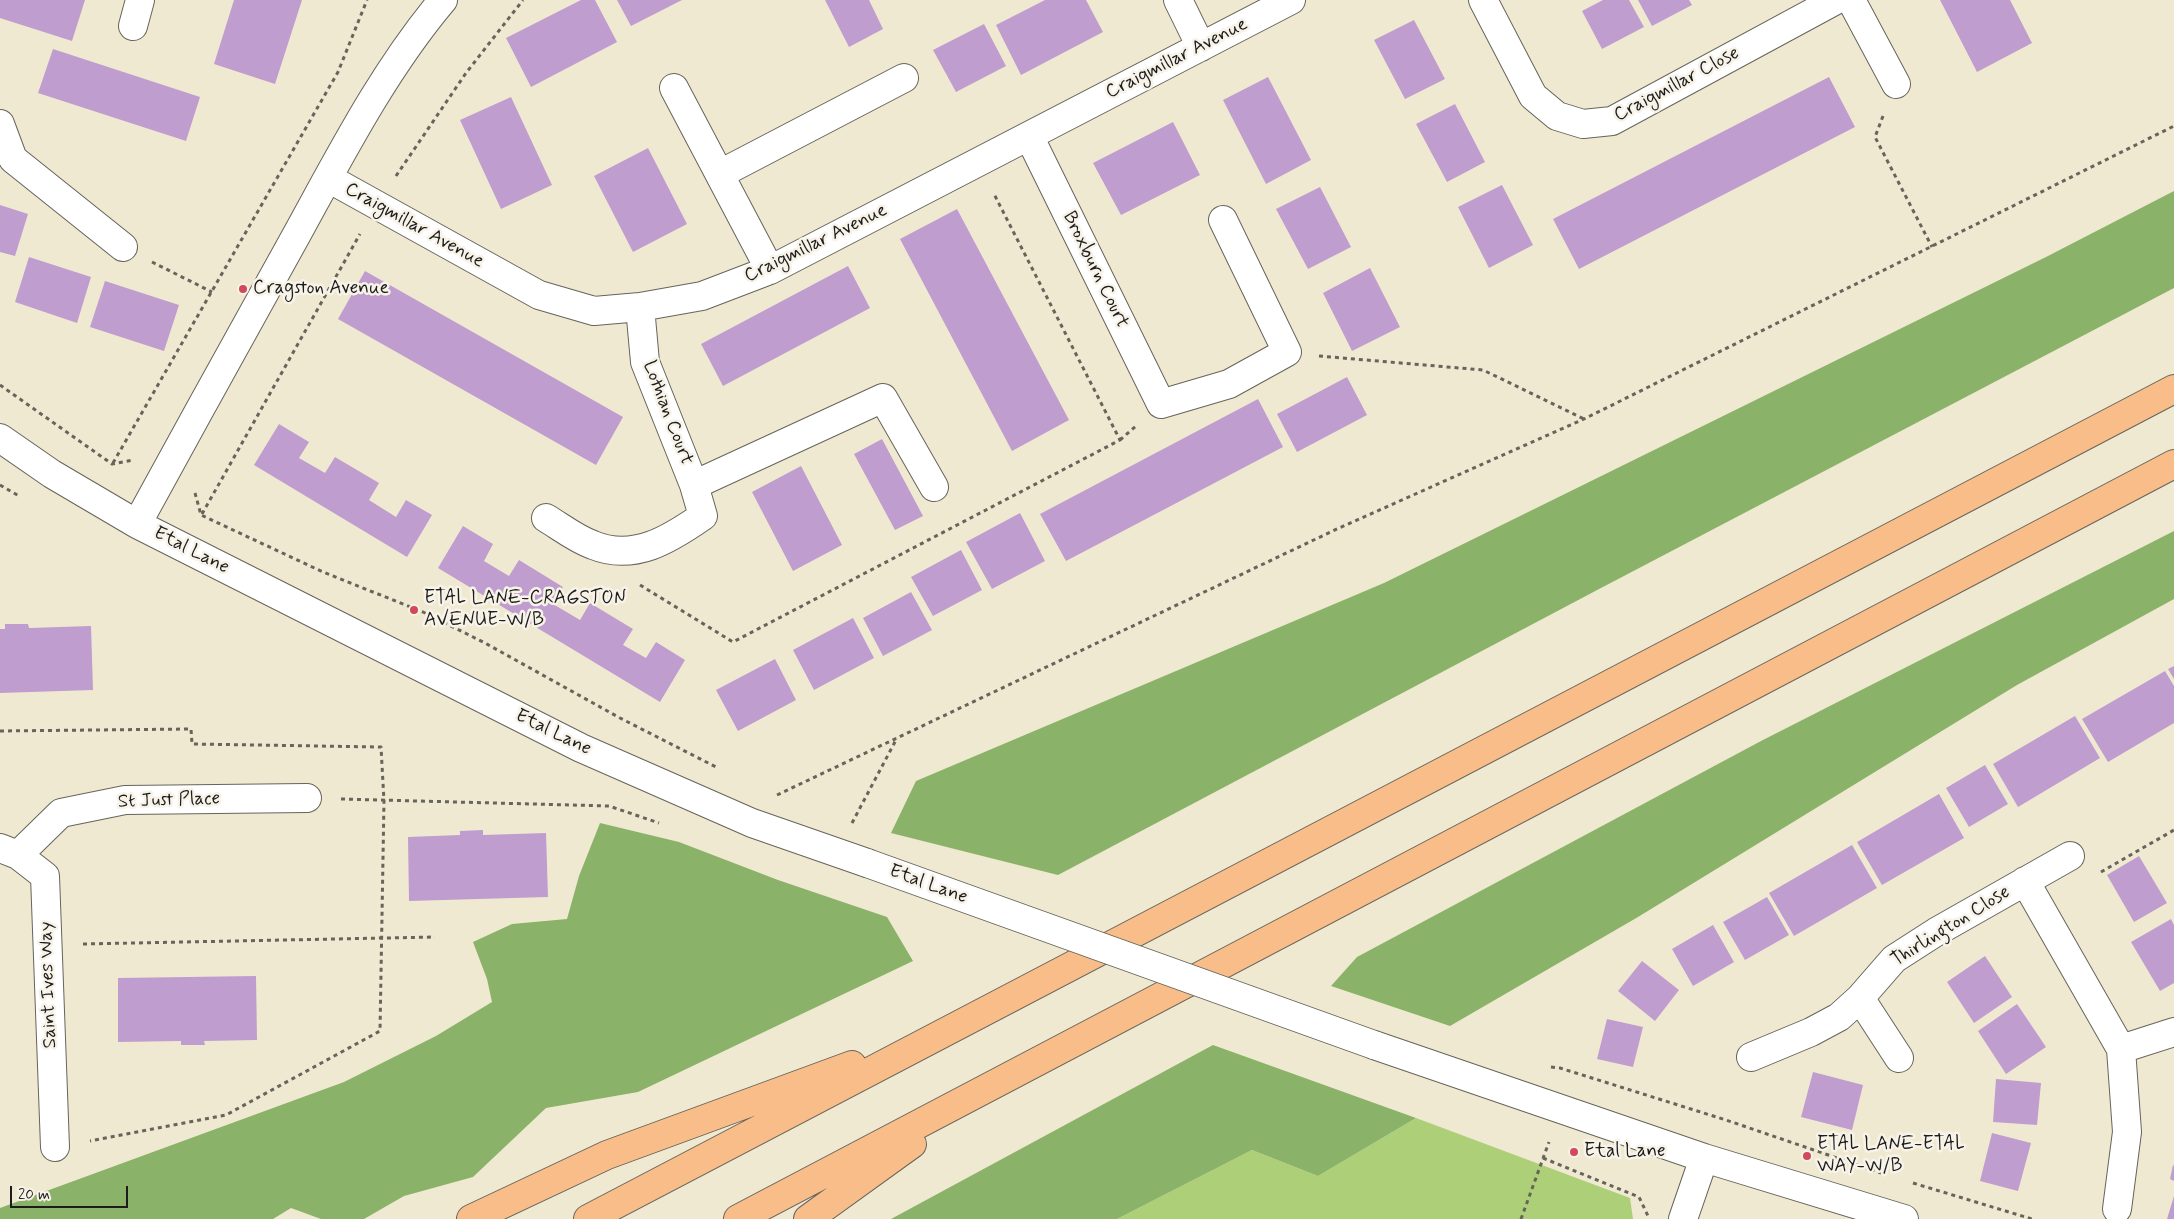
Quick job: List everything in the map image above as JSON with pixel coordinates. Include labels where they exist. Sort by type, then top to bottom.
[{"type":"highway","points":[[588,1219],[2174,389]]},
{"type":"highway","points":[[738,1219],[2174,464]]},
{"type":"highway","points":[[471,1219],[607,1155],[960,1025]]},
{"type":"highway","points":[[808,1219],[988,1089]]},
{"type":"street","points":[[133,26],[140,0]]},
{"type":"street","points":[[137,524],[328,178],[392,69],[417,31],[443,0]]},
{"type":"street","points":[[1178,0],[1201,47]]},
{"type":"street","name":"Craigmillar Avenue","points":[[328,178],[539,295],[594,311],[640,307],[702,296],[770,270],[1291,0]]},
{"type":"street","name":"Craigmillar Close","points":[[1483,0],[1533,96],[1557,116],[1583,124],[1612,121],[1836,0]]},
{"type":"street","points":[[1851,0],[1896,84]]},
{"type":"street","points":[[720,174],[904,78]]},
{"type":"street","points":[[674,88],[770,270]]},
{"type":"street","points":[[1,125],[13,159],[122,247]]},
{"type":"street","name":"Broxburn Court","points":[[1029,136],[1160,404],[1229,384],[1287,352]]},
{"type":"street","points":[[1223,220],[1287,352]]},
{"type":"street","name":"Lothian Court","points":[[546,518],[593,546],[625,550],[643,549],[664,542],[703,516],[694,485],[645,362],[640,307]]},
{"type":"street","points":[[694,485],[883,398],[934,487]]},
{"type":"street","name":"Etal Lane","points":[[0,438],[52,474],[137,524],[581,748],[752,823],[1374,1046],[1704,1158],[1904,1219]]},
{"type":"street","name":"St Just Place","points":[[9,851],[60,813],[125,800],[308,798]]},
{"type":"street","name":"Saint Ives Way","points":[[9,851],[45,876],[55,1147]]},
{"type":"street","name":"Thirlington Close","points":[[1750,1057],[1811,1032],[1839,1018],[1860,998],[1894,959],[1936,932],[2070,856]]},
{"type":"street","name":"Thirlington Close","points":[[2024,881],[2121,1049],[2126,1132],[2117,1209]]},
{"type":"street","points":[[1860,998],[1899,1058]]},
{"type":"street","points":[[2121,1049],[2174,1032]]},
{"type":"street","points":[[1683,1219],[1704,1158]]},
{"type":"path","points":[[112,464],[338,72],[367,0]]},
{"type":"path","points":[[201,515],[376,205],[466,73],[523,0]]},
{"type":"path","points":[[1896,84],[1875,138],[1932,247]]},
{"type":"path","points":[[776,796],[1340,528],[1584,419],[2174,126]]},
{"type":"path","points":[[122,247],[212,292]]},
{"type":"path","points":[[1287,352],[1483,370],[1584,419]]},
{"type":"path","points":[[0,385],[112,464],[137,460],[195,492],[201,515]]},
{"type":"path","points":[[0,485],[24,500]]},
{"type":"path","points":[[201,515],[323,572],[422,612],[485,643],[620,718],[726,772]]},
{"type":"path","points":[[0,731],[191,728],[192,744],[381,747],[384,800],[380,1031],[226,1115],[55,1147]]},
{"type":"path","points":[[850,826],[898,737]]},
{"type":"path","points":[[768,793],[785,800]]},
{"type":"path","points":[[308,798],[609,806]]},
{"type":"path","points":[[2099,873],[2174,830]]},
{"type":"path","points":[[47,945],[435,937]]},
{"type":"path","points":[[1521,1219],[1561,1109]]},
{"type":"path","points":[[1543,1158],[1639,1196],[1650,1219]]},
{"type":"green space","points":[[2174,191],[2174,288],[1058,875],[891,833],[916,781],[1384,583],[2046,257]]},
{"type":"green space","points":[[2174,531],[2174,599],[2017,685],[1638,917],[1450,1026],[1331,986],[1357,957],[1761,741]]},
{"type":"green space","points":[[600,823],[679,842],[778,880],[887,917],[913,961],[638,1092],[546,1108],[473,1177],[404,1196],[364,1219],[321,1219],[291,1208],[273,1219],[0,1219],[0,1208],[344,1082],[436,1036],[492,1002],[487,979],[473,942],[512,924],[567,919],[579,876]]},
{"type":"green space","points":[[1213,1045],[1416,1118],[1318,1176],[1252,1150],[1117,1219],[891,1219]]},
{"type":"green space","points":[[1416,1118],[1630,1198],[1633,1219],[1117,1219],[1252,1150],[1318,1176]]},
{"type":"building","points":[[0,0],[85,0],[72,41],[0,18]]},
{"type":"building","points":[[234,0],[302,0],[275,84],[214,64]]},
{"type":"building","points":[[581,0],[595,0],[617,42],[531,87],[506,38]]},
{"type":"building","points":[[617,0],[682,0],[631,26]]},
{"type":"building","points":[[825,0],[869,0],[883,29],[849,47]]},
{"type":"building","points":[[1045,0],[1086,0],[1103,32],[1021,75],[996,25]]},
{"type":"building","points":[[1603,0],[1629,0],[1644,27],[1602,49],[1582,11]]},
{"type":"building","points":[[1638,0],[1689,0],[1692,5],[1652,26]]},
{"type":"building","points":[[1940,0],[2010,0],[2032,43],[1977,72]]},
{"type":"building","points":[[1414,20],[1445,79],[1405,99],[1374,40]]},
{"type":"building","points":[[984,24],[1006,66],[956,92],[933,50]]},
{"type":"building","points":[[53,49],[200,97],[186,141],[38,93]]},
{"type":"building","points":[[1268,77],[1311,160],[1266,184],[1223,100]]},
{"type":"building","points":[[1829,77],[1855,127],[1579,269],[1553,219]]},
{"type":"building","points":[[511,97],[552,185],[501,209],[460,120]]},
{"type":"building","points":[[1455,104],[1485,162],[1447,182],[1416,124]]},
{"type":"building","points":[[1173,122],[1200,175],[1121,215],[1093,163]]},
{"type":"building","points":[[648,148],[687,224],[633,252],[594,176]]},
{"type":"building","points":[[1502,185],[1533,245],[1489,268],[1458,207]]},
{"type":"building","points":[[1320,187],[1351,247],[1308,269],[1276,209]]},
{"type":"building","points":[[0,205],[28,214],[15,256],[0,252]]},
{"type":"building","points":[[957,209],[1069,420],[1012,451],[900,239]]},
{"type":"building","points":[[29,257],[91,277],[77,323],[15,302]]},
{"type":"building","points":[[848,266],[870,308],[723,386],[701,344]]},
{"type":"building","points":[[1370,268],[1400,327],[1352,351],[1323,293]]},
{"type":"building","points":[[365,271],[623,417],[596,465],[338,319]]},
{"type":"building","points":[[105,281],[179,305],[164,351],[90,327]]},
{"type":"building","points":[[1347,377],[1367,415],[1297,452],[1277,414]]},
{"type":"building","points":[[1258,399],[1283,447],[1066,561],[1040,514]]},
{"type":"building","points":[[279,424],[309,442],[299,458],[325,473],[335,457],[379,483],[369,500],[396,517],[406,500],[432,515],[407,557],[254,465]]},
{"type":"building","points":[[882,439],[923,516],[895,530],[854,454]]},
{"type":"building","points":[[801,466],[842,545],[793,571],[752,492]]},
{"type":"building","points":[[1020,513],[1045,561],[992,589],[966,542]]},
{"type":"building","points":[[463,526],[493,544],[484,561],[509,576],[519,560],[563,587],[553,604],[580,620],[590,603],[633,629],[623,645],[646,658],[656,642],[685,660],[660,702],[438,568]]},
{"type":"building","points":[[961,550],[982,590],[933,616],[911,577]]},
{"type":"building","points":[[911,592],[932,630],[883,656],[863,618]]},
{"type":"building","points":[[853,618],[874,658],[814,690],[793,650]]},
{"type":"building","points":[[5,624],[28,624],[29,628],[91,626],[93,690],[0,693],[0,629],[5,629]]},
{"type":"building","points":[[775,659],[796,700],[738,731],[716,690]]},
{"type":"building","points":[[2174,666],[2174,679],[2168,669]]},
{"type":"building","points":[[2165,671],[2174,686],[2174,723],[2108,762],[2082,719]]},
{"type":"building","points":[[2075,716],[2100,758],[2018,807],[1993,764]]},
{"type":"building","points":[[1985,765],[2008,804],[1969,827],[1946,788]]},
{"type":"building","points":[[1939,794],[1964,838],[1882,885],[1857,842]]},
{"type":"building","points":[[483,830],[483,835],[546,833],[548,897],[409,901],[408,837],[460,835],[460,831]]},
{"type":"building","points":[[1852,845],[1877,888],[1794,936],[1769,893]]},
{"type":"building","points":[[2139,856],[2167,903],[2134,922],[2107,875]]},
{"type":"building","points":[[1767,897],[1789,935],[1745,960],[1723,922]]},
{"type":"building","points":[[2171,919],[2174,925],[2174,983],[2160,991],[2131,942]]},
{"type":"building","points":[[1713,925],[1734,962],[1693,986],[1672,949]]},
{"type":"building","points":[[1985,956],[2012,997],[1974,1023],[1947,982]]},
{"type":"building","points":[[1642,961],[1679,990],[1655,1021],[1618,991]]},
{"type":"building","points":[[256,976],[257,1040],[204,1041],[205,1045],[181,1045],[181,1041],[118,1042],[118,978]]},
{"type":"building","points":[[2017,1004],[2046,1047],[2006,1074],[1978,1031]]},
{"type":"building","points":[[1607,1019],[1643,1027],[1633,1067],[1597,1059]]},
{"type":"building","points":[[1813,1072],[1863,1085],[1852,1130],[1801,1117]]},
{"type":"building","points":[[1996,1079],[2041,1083],[2037,1125],[1993,1122]]},
{"type":"building","points":[[1992,1133],[2031,1143],[2018,1191],[1980,1181]]},
{"type":"building","points":[[2174,1166],[2174,1181],[2170,1179]]},
{"type":"building","points":[[2174,1196],[2174,1219],[2167,1219]]},
{"type":"place","name":"Cragston Avenue","points":[[243,289]]},
{"type":"place","name":"ETAL LANE-CRAGSTON AVENUE-W/B","points":[[414,610]]},
{"type":"place","name":"Etal Lane","points":[[1574,1152]]},
{"type":"place","name":"ETAL LANE-ETAL WAY-W/B","points":[[1807,1156]]}]
